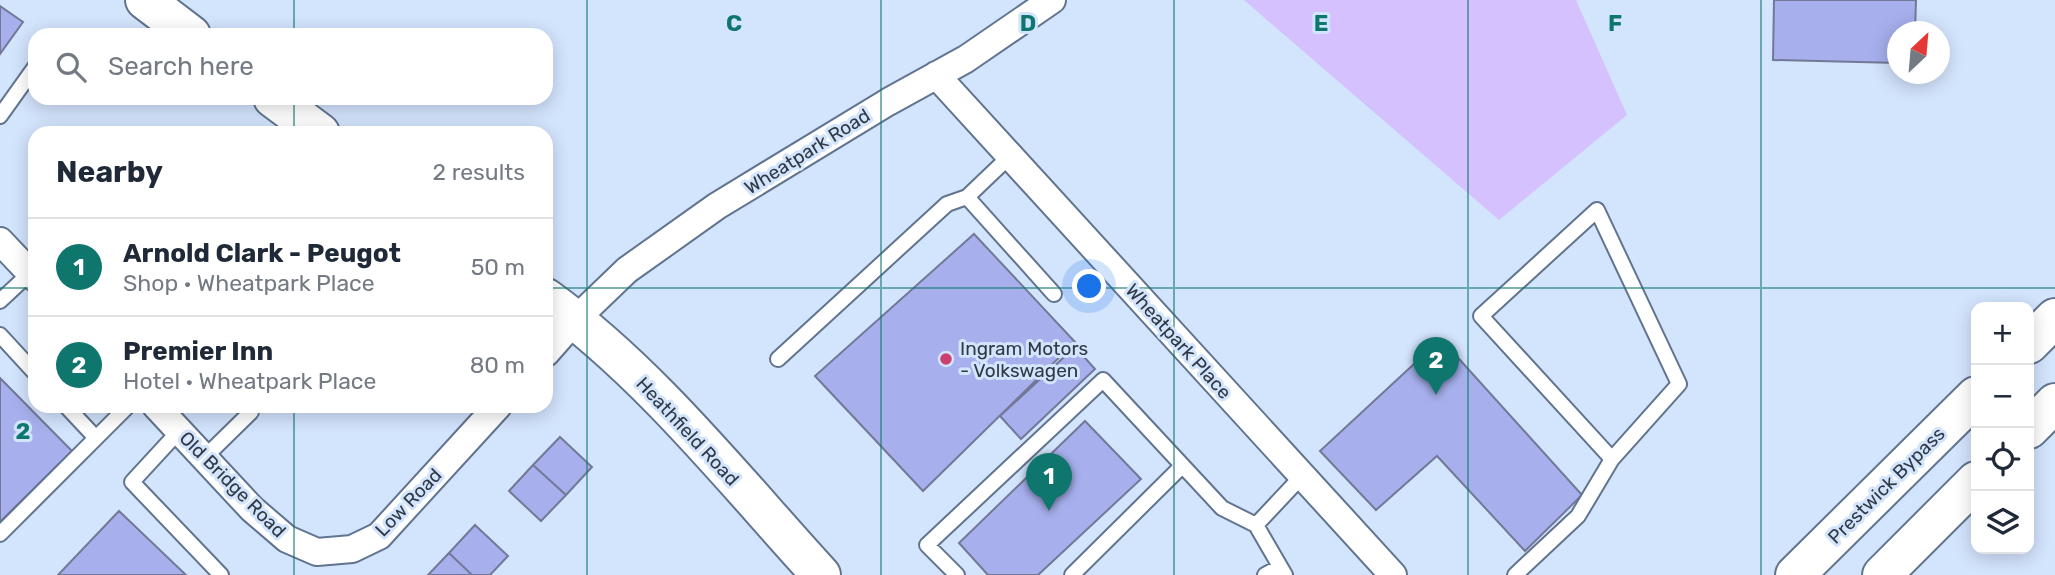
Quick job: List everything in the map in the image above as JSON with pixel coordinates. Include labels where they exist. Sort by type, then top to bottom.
[{"type":"main road","points":[[145,0],[182,28]]},
{"type":"main road","points":[[282,105],[311,126]]},
{"type":"main road","name":"Heathfield Road","points":[[561,309],[633,372],[821,575]]},
{"type":"main road","points":[[2034,339],[2055,318]]},
{"type":"main road","name":"Prestwick Bypass","points":[[1795,575],[1971,401]]},
{"type":"main road","points":[[2030,428],[2055,403]]},
{"type":"main road","points":[[1882,575],[1971,486]]},
{"type":"street","name":"Wheatpark Road","points":[[561,309],[627,270],[717,206],[991,44],[1052,0]]},
{"type":"street","name":"Wheatpark Place","points":[[936,75],[1393,575]]},
{"type":"street","points":[[0,242],[28,272]]},
{"type":"street","points":[[553,332],[561,309]]},
{"type":"street","name":"Old Bridge Road","points":[[162,413],[252,509],[316,563]]},
{"type":"street","name":"Low Road","points":[[316,563],[379,536],[492,413]]},
{"type":"lane","points":[[0,116],[28,77]]},
{"type":"lane","points":[[778,359],[947,204],[967,197],[1010,156]]},
{"type":"lane","points":[[967,197],[1054,294]]},
{"type":"lane","points":[[1515,575],[1578,516],[1612,459],[1679,384],[1597,210],[1481,316],[1612,459]]},
{"type":"lane","points":[[0,301],[28,279]]},
{"type":"lane","points":[[0,335],[28,365]]},
{"type":"lane","points":[[957,575],[927,545],[1102,380],[1222,508],[1256,525],[1282,571],[1265,575]]},
{"type":"lane","points":[[73,413],[96,438]]},
{"type":"lane","points":[[0,534],[121,413]]},
{"type":"lane","points":[[204,457],[250,413]]},
{"type":"lane","points":[[179,431],[132,482],[221,575]]},
{"type":"lane","points":[[1072,575],[1182,466]]},
{"type":"lane","points":[[1256,525],[1302,476]]},
{"type":"shaded area","points":[[1244,0],[1576,0],[1627,115],[1499,220]]},
{"type":"building","points":[[1774,0],[1916,0],[1915,21],[1887,21],[1887,63],[1773,60]]},
{"type":"building","points":[[0,6],[23,22],[0,54]]},
{"type":"building","name":"Ingram Motors - Volkswagen","points":[[974,234],[1075,342],[923,491],[815,376]]},
{"type":"building","points":[[1441,339],[1582,495],[1525,551],[1437,456],[1376,510],[1320,451]]},
{"type":"building","points":[[1075,347],[1095,369],[1021,439],[1000,416]]},
{"type":"building","points":[[0,378],[28,406],[28,413],[35,413],[72,451],[0,522]]},
{"type":"building","points":[[1085,421],[1141,479],[1038,575],[988,575],[959,543]]},
{"type":"building","points":[[560,437],[592,467],[566,495],[533,465]]},
{"type":"building","points":[[533,465],[566,495],[541,521],[509,491]]},
{"type":"building","points":[[119,511],[186,575],[58,575]]},
{"type":"building","points":[[475,525],[508,556],[490,575],[472,575],[449,553]]},
{"type":"building","points":[[449,553],[472,575],[428,575]]},
{"type":"place","name":"Ingram Motors - Volkswagen","points":[[946,359]]},
{"type":"place","name":"Premier Inn","points":[[1436,395]]},
{"type":"place","name":"Arnold Clark - Peugot","points":[[1049,511]]}]
